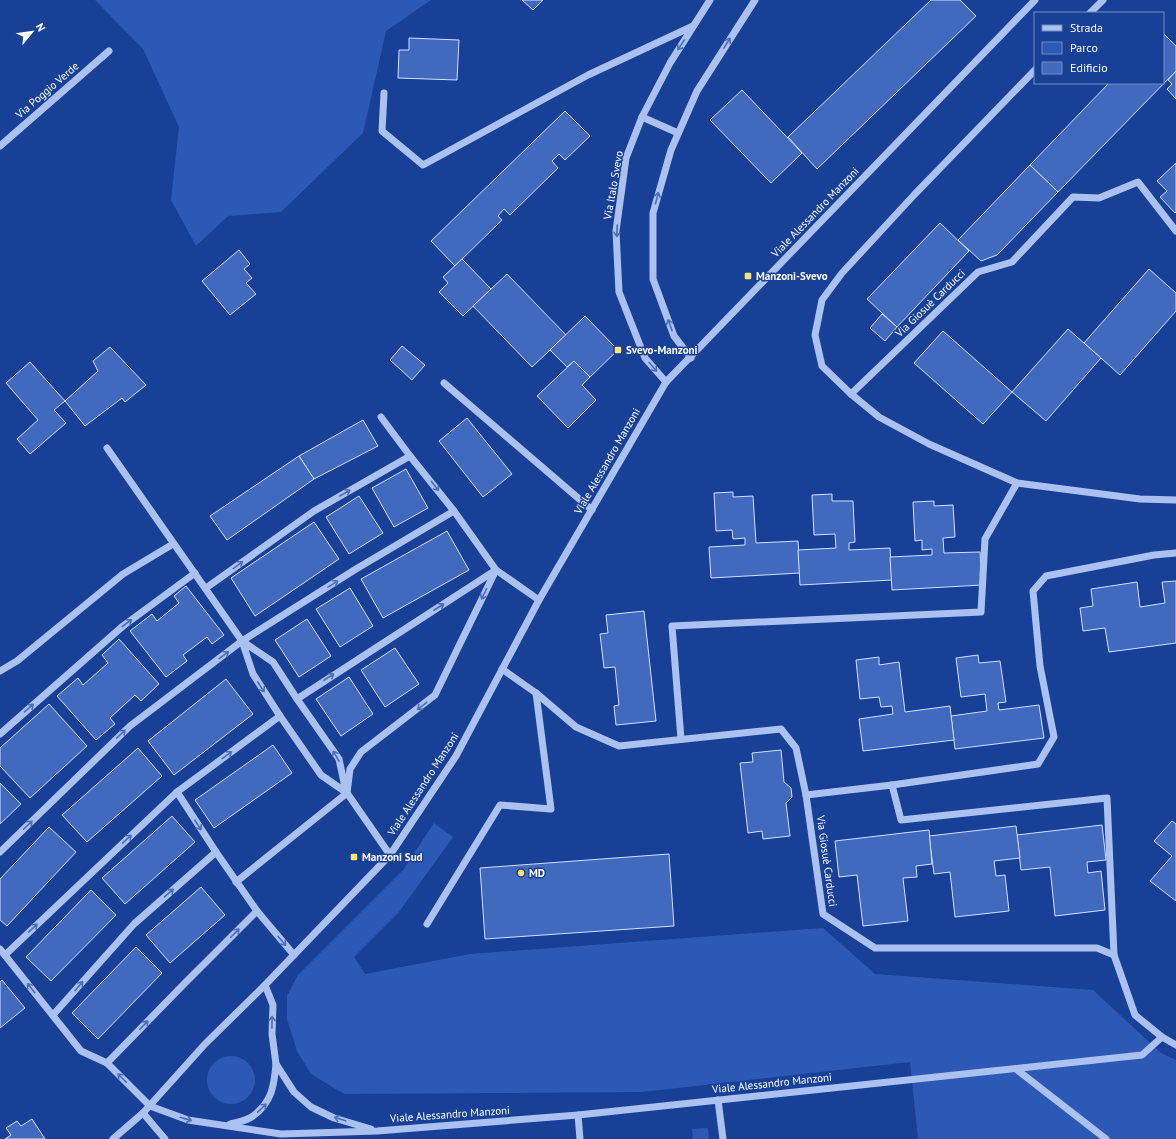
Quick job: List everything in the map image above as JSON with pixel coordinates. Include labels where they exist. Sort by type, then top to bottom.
[{"type":"street","name":"Via Italo Svevo","points":[[666,382],[645,358],[619,292],[616,231],[626,158],[642,117],[670,63],[710,0]]},
{"type":"street","points":[[691,358],[674,336],[653,279],[653,213],[671,150],[697,91],[755,0]]},
{"type":"street","name":"Viale Alessandro Manzoni","points":[[113,1139],[150,1106],[205,1044],[265,985],[390,855],[456,756],[539,600],[666,382],[691,358],[1036,0]]},
{"type":"street","points":[[1091,12],[1103,0]]},
{"type":"street","points":[[384,93],[382,132],[423,165],[581,79],[693,26]]},
{"type":"street","name":"Via Poggio Verde","points":[[0,146],[109,51]]},
{"type":"street","points":[[1034,71],[914,195],[842,273],[822,300],[815,335],[822,366],[851,394],[879,416],[929,444],[1017,483],[1140,499],[1176,500]]},
{"type":"street","points":[[642,117],[678,133]]},
{"type":"street","name":"Via Giosuè Carducci","points":[[851,394],[978,272],[1012,262],[1073,197],[1099,198],[1138,182],[1176,231]]},
{"type":"street","points":[[444,382],[592,510]]},
{"type":"street","points":[[381,417],[454,511],[496,570],[539,600]]},
{"type":"street","points":[[107,448],[242,641],[253,674],[321,775],[347,793],[390,855]]},
{"type":"street","points":[[206,588],[314,510],[410,456]]},
{"type":"street","points":[[681,739],[672,626],[981,612],[985,539],[1017,483]]},
{"type":"street","points":[[0,852],[130,726],[242,641],[356,569],[454,511]]},
{"type":"street","points":[[0,670],[17,661],[123,574],[173,544]]},
{"type":"street","points":[[806,795],[1038,764],[1054,737],[1040,666],[1033,591],[1046,576],[1154,555],[1176,553]]},
{"type":"street","points":[[297,698],[496,570]]},
{"type":"street","points":[[236,882],[347,793],[350,769],[361,752],[435,695],[496,570]]},
{"type":"street","points":[[0,734],[123,626],[195,573]]},
{"type":"street","points":[[242,641],[273,662],[339,759],[347,793]]},
{"type":"street","name":"Via Giosuè Carducci","points":[[502,669],[536,693],[576,727],[619,746],[781,729],[796,748],[806,795],[823,914],[875,948],[1097,948],[1114,955]]},
{"type":"street","points":[[427,924],[500,805],[551,809],[536,693]]},
{"type":"street","points":[[150,1106],[107,1063],[81,1051],[2,952],[177,792],[280,716]]},
{"type":"street","points":[[892,784],[901,820],[1107,798],[1114,955],[1134,1015],[1162,1038],[1176,1045]]},
{"type":"street","points":[[177,792],[236,882],[257,911],[294,955]]},
{"type":"street","points":[[53,1015],[134,924],[216,852]]},
{"type":"street","points":[[107,1063],[257,911]]},
{"type":"street","name":"Viale Alessandro Manzoni","points":[[265,985],[273,1005],[272,1034],[276,1064],[294,1092],[311,1107],[334,1118],[377,1131]]},
{"type":"street","name":"Viale Alessandro Manzoni","points":[[150,1106],[188,1120],[281,1134],[377,1131],[578,1115],[1142,1055],[1162,1038]]},
{"type":"street","points":[[228,1125],[252,1117],[268,1101],[274,1085],[276,1064]]},
{"type":"street","points":[[1016,1069],[1106,1139]]},
{"type":"street","points":[[718,1100],[723,1139]]},
{"type":"street","points":[[143,1113],[165,1139]]},
{"type":"street","points":[[578,1115],[580,1139]]},
{"type":"street","points":[[377,1131],[377,1139]]},
{"type":"green space","points":[[95,0],[431,0],[386,31],[363,133],[281,212],[228,216],[196,246],[171,200],[179,127],[143,49]]},
{"type":"green space","points":[[434,823],[453,837],[399,912],[354,957],[365,974],[470,954],[823,928],[875,974],[1093,990],[1161,1053],[1176,1060],[1176,1139],[918,1139],[910,1062],[642,1092],[344,1094],[311,1074],[297,1051],[287,1019],[287,996],[298,975],[403,870]]},
{"type":"green space","points":[[231,1056],[240,1058],[248,1063],[253,1071],[255,1080],[253,1089],[248,1097],[240,1102],[231,1104],[222,1102],[214,1097],[209,1089],[207,1080],[209,1071],[214,1063],[222,1058]]},
{"type":"green space","points":[[708,1128],[709,1139],[693,1139],[692,1129]]},
{"type":"building","points":[[522,0],[543,0],[533,10]]},
{"type":"building","points":[[931,0],[960,0],[976,16],[817,169],[788,137]]},
{"type":"building","points":[[1164,34],[1176,46],[1176,71],[1164,83]]},
{"type":"building","points":[[409,38],[459,40],[457,80],[398,78],[399,50],[409,50]]},
{"type":"building","points":[[1176,71],[1176,99],[1167,89],[1172,84],[1168,80]]},
{"type":"building","points":[[1108,84],[1163,84],[1058,192],[1030,165]]},
{"type":"building","points":[[742,90],[802,153],[771,183],[710,120]]},
{"type":"building","points":[[565,111],[590,136],[565,160],[559,154],[552,161],[558,168],[510,215],[504,209],[498,216],[502,220],[455,266],[431,241]]},
{"type":"building","points":[[1176,163],[1175,213],[1160,197],[1167,191],[1157,181]]},
{"type":"building","points":[[1030,165],[1058,192],[997,255],[981,261],[958,240]]},
{"type":"building","points":[[940,223],[969,251],[897,327],[867,299]]},
{"type":"building","points":[[239,250],[250,264],[244,269],[252,278],[246,283],[256,294],[230,315],[202,281]]},
{"type":"building","points":[[462,259],[491,289],[463,316],[439,292],[448,283],[443,277]]},
{"type":"building","points":[[1149,269],[1176,293],[1176,311],[1120,375],[1084,343]]},
{"type":"building","points":[[507,274],[566,335],[532,367],[473,306]]},
{"type":"building","points":[[882,314],[897,327],[885,341],[870,328]]},
{"type":"building","points":[[585,316],[618,350],[590,377],[574,361],[567,367],[550,350]]},
{"type":"building","points":[[1068,329],[1101,358],[1046,421],[1012,392]]},
{"type":"building","points":[[943,331],[1012,392],[983,424],[914,363]]},
{"type":"building","points":[[402,346],[425,365],[412,380],[390,360]]},
{"type":"building","points":[[110,347],[146,385],[125,402],[122,398],[85,426],[65,401],[98,371],[93,361]]},
{"type":"building","points":[[574,361],[590,377],[582,385],[596,400],[568,428],[537,396]]},
{"type":"building","points":[[30,362],[65,401],[54,410],[66,423],[30,454],[17,439],[38,420],[6,383]]},
{"type":"building","points":[[467,418],[512,474],[483,497],[439,441]]},
{"type":"building","points":[[363,420],[378,446],[314,479],[299,456]]},
{"type":"building","points":[[299,456],[314,479],[227,540],[210,516]]},
{"type":"building","points":[[406,469],[428,508],[394,527],[372,488]]},
{"type":"building","points":[[733,492],[733,497],[753,496],[756,543],[798,541],[800,573],[711,578],[709,547],[745,545],[745,538],[733,539],[732,530],[716,531],[714,493]]},
{"type":"building","points":[[832,494],[832,501],[853,501],[855,542],[849,543],[849,550],[890,548],[892,580],[800,585],[798,550],[836,548],[835,534],[814,535],[812,495]]},
{"type":"building","points":[[359,496],[383,533],[349,554],[326,517]]},
{"type":"building","points":[[934,501],[934,506],[953,505],[955,537],[943,538],[944,553],[980,552],[982,585],[892,590],[890,557],[932,555],[932,549],[922,550],[922,540],[915,541],[913,502]]},
{"type":"building","points":[[314,522],[339,559],[255,616],[231,578]]},
{"type":"building","points":[[447,531],[469,570],[383,618],[361,579]]},
{"type":"building","points":[[1176,581],[1176,643],[1109,652],[1105,628],[1083,631],[1080,608],[1093,606],[1091,589],[1137,582],[1140,607],[1165,603],[1162,582]]},
{"type":"building","points":[[186,586],[224,635],[212,644],[207,637],[183,655],[187,661],[166,677],[130,631],[152,614],[157,621],[179,603],[174,596]]},
{"type":"building","points":[[350,588],[373,626],[340,647],[316,609]]},
{"type":"building","points":[[644,611],[656,721],[616,725],[614,706],[619,705],[615,667],[604,668],[600,634],[608,633],[606,615]]},
{"type":"building","points":[[307,619],[331,656],[299,677],[275,640]]},
{"type":"building","points":[[119,639],[159,684],[141,701],[135,695],[110,718],[115,724],[96,740],[57,696],[78,678],[83,685],[108,663],[102,655]]},
{"type":"building","points":[[395,648],[419,684],[385,707],[361,670]]},
{"type":"building","points":[[978,655],[979,663],[1000,661],[1006,702],[998,703],[999,710],[1039,705],[1044,738],[955,749],[951,716],[987,711],[985,694],[961,697],[956,658]]},
{"type":"building","points":[[879,657],[879,665],[899,662],[905,712],[950,706],[954,740],[863,751],[859,719],[893,714],[892,706],[881,707],[879,697],[860,699],[856,660]]},
{"type":"building","points":[[349,677],[373,714],[341,736],[316,699]]},
{"type":"building","points":[[226,679],[253,714],[174,775],[148,741]]},
{"type":"building","points":[[49,704],[87,746],[30,798],[0,766],[0,748]]},
{"type":"building","points":[[273,745],[292,773],[214,828],[195,800]]},
{"type":"building","points":[[138,748],[162,776],[87,842],[62,815]]},
{"type":"building","points":[[781,750],[784,782],[791,788],[792,797],[786,803],[790,836],[763,839],[762,831],[748,833],[740,763],[753,762],[752,753]]},
{"type":"building","points":[[0,783],[21,804],[0,824]]},
{"type":"building","points":[[172,816],[195,842],[125,904],[102,878]]},
{"type":"building","points":[[1172,821],[1176,824],[1176,901],[1150,881],[1172,856],[1154,841]]},
{"type":"building","points":[[1102,825],[1106,860],[1087,862],[1088,873],[1101,871],[1105,910],[1055,916],[1050,867],[1021,870],[1017,835]]},
{"type":"building","points":[[1016,826],[1020,858],[994,861],[996,876],[1005,875],[1009,911],[955,917],[950,872],[934,874],[929,836]]},
{"type":"building","points":[[49,827],[76,852],[7,926],[0,920],[0,879]]},
{"type":"building","points":[[929,830],[932,864],[916,866],[917,877],[903,878],[908,921],[863,926],[857,875],[839,877],[835,841]]},
{"type":"building","points":[[669,854],[674,926],[485,939],[480,868]]},
{"type":"building","points":[[201,887],[225,915],[170,963],[146,935]]},
{"type":"building","points":[[91,890],[116,915],[51,981],[26,957]]},
{"type":"building","points":[[136,947],[162,973],[98,1039],[72,1013]]},
{"type":"building","points":[[2,980],[25,1008],[0,1028],[0,982]]},
{"type":"building","points":[[32,1119],[45,1139],[5,1139],[11,1135],[6,1128],[17,1121],[21,1126]]},
{"type":"place","name":"Manzoni-Svevo","points":[[748,276]]},
{"type":"place","name":"Svevo-Manzoni","points":[[618,350]]},
{"type":"place","name":"Manzoni Sud","points":[[354,857]]},
{"type":"place","name":"MD","points":[[521,873]]}]
